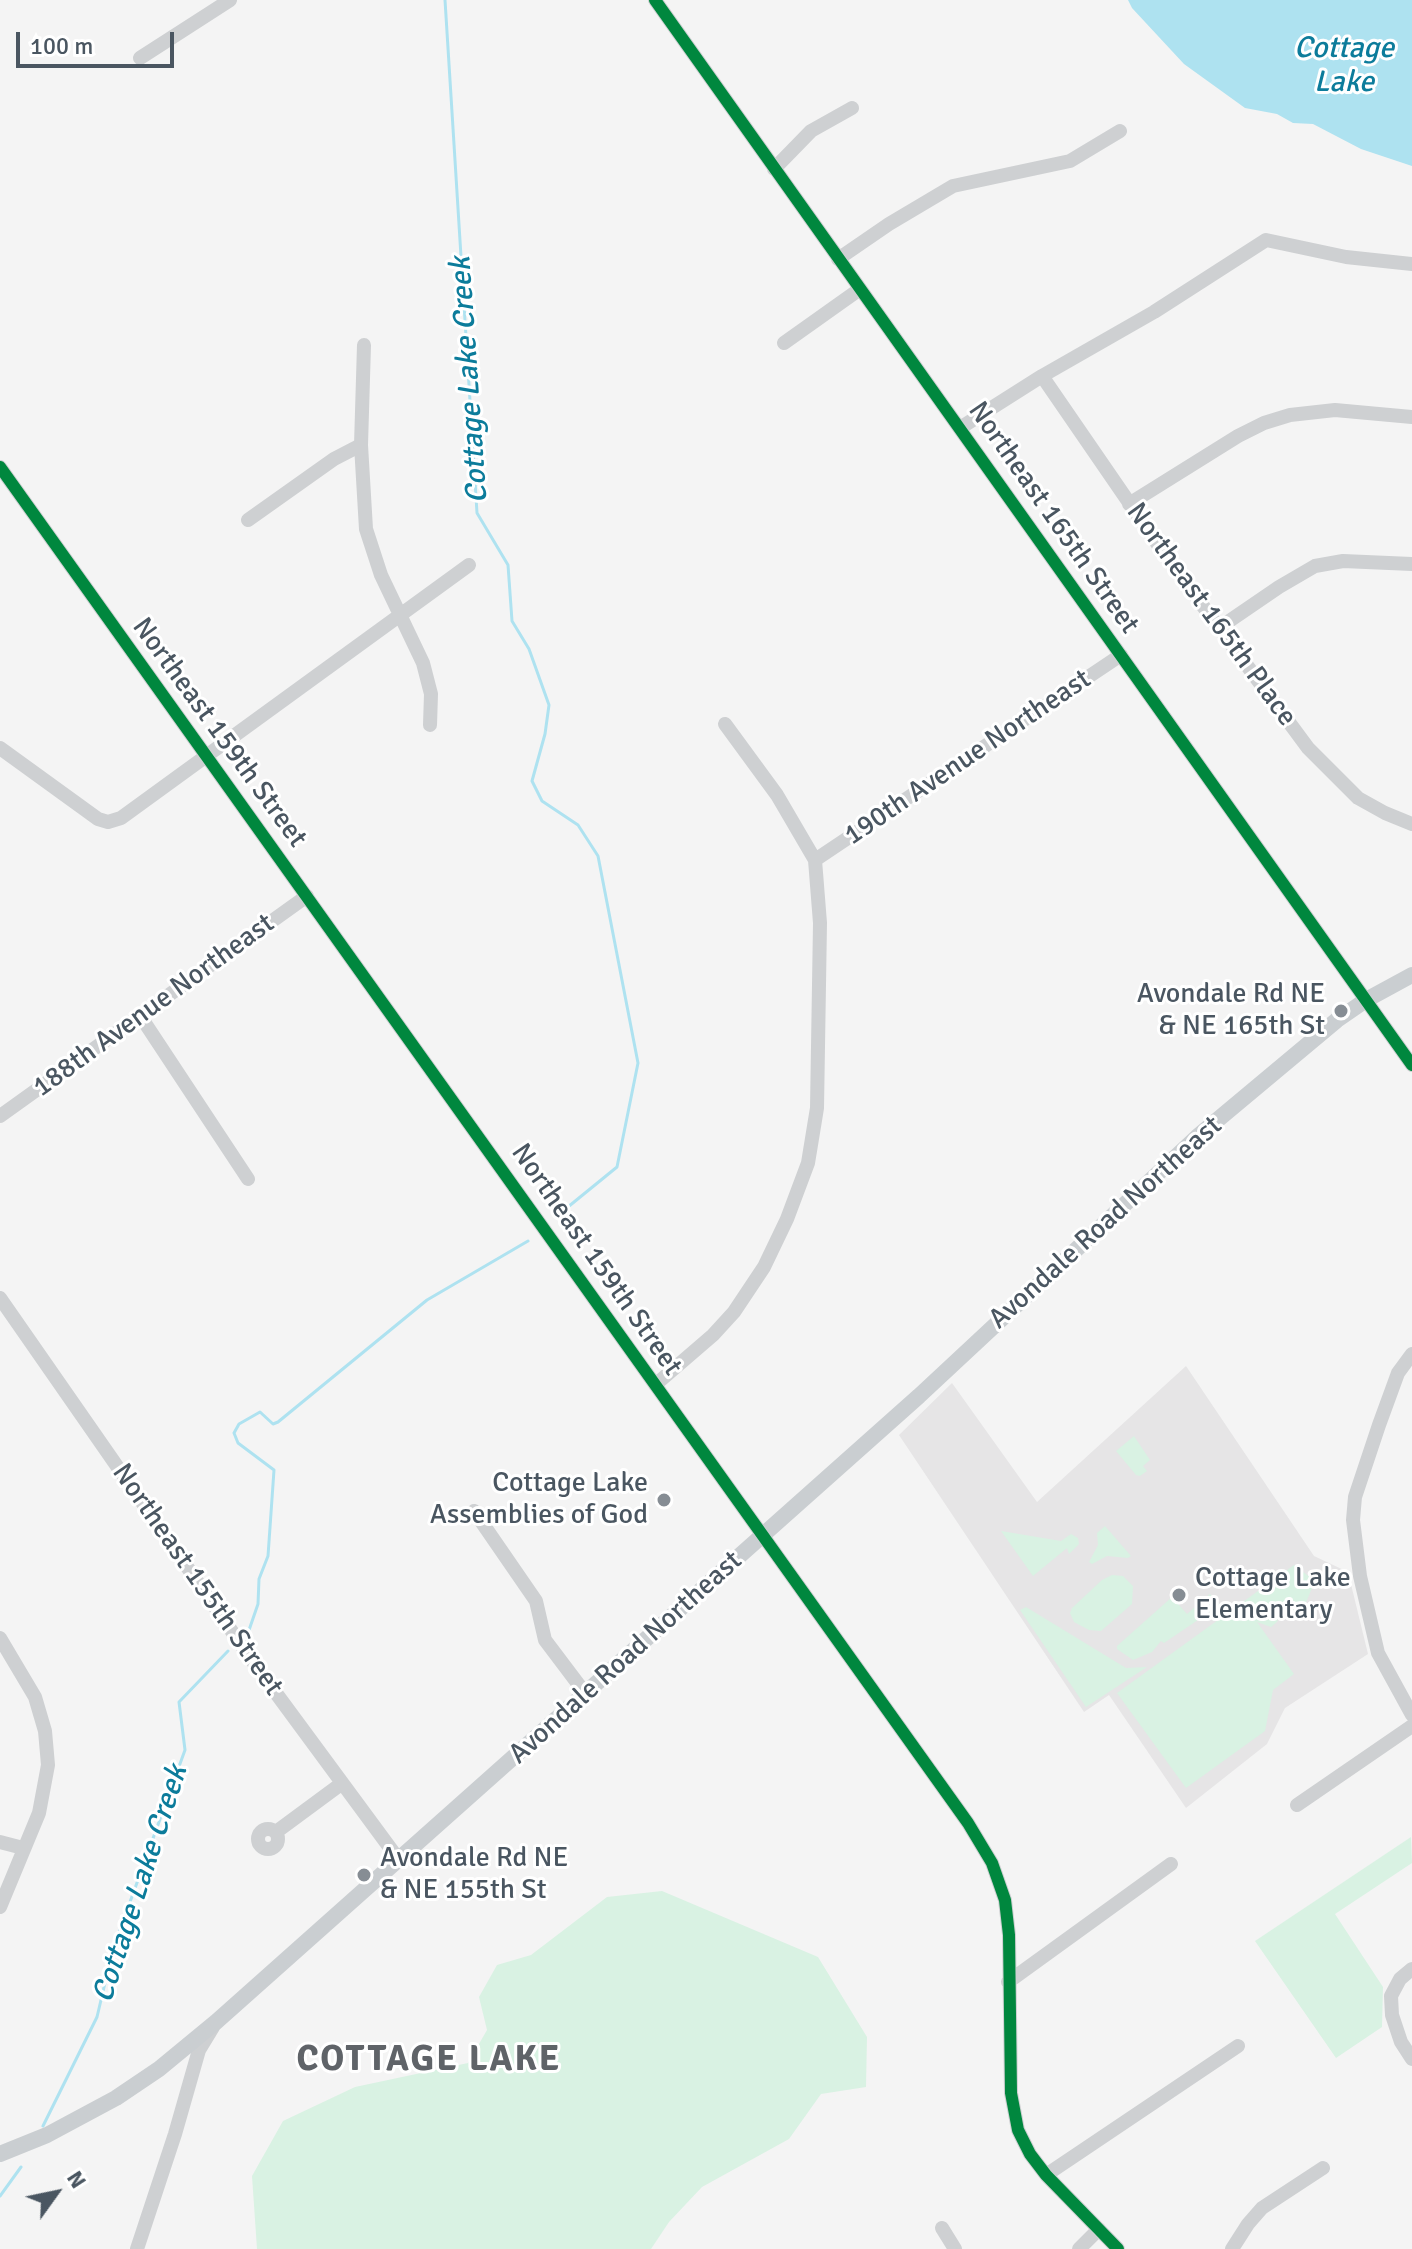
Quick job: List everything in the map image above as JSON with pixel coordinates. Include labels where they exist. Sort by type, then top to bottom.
[{"type":"main road","name":"Avondale Road Northeast","points":[[0,2154],[47,2135],[116,2098],[159,2069],[216,2022],[919,1396],[1197,1137],[1337,1020],[1412,975]]},
{"type":"street","points":[[140,58],[230,0]]},
{"type":"street","name":"Northeast 165th Street","points":[[655,0],[1412,1065]]},
{"type":"street","points":[[774,169],[811,131],[852,108]]},
{"type":"street","points":[[838,259],[953,186],[1070,161],[1120,131]]},
{"type":"street","points":[[960,428],[1042,376],[1154,312],[1266,240],[1346,257],[1412,264]]},
{"type":"street","points":[[784,343],[860,289]]},
{"type":"street","points":[[364,345],[361,445],[366,529],[381,575],[423,663],[431,694],[430,725]]},
{"type":"street","name":"Northeast 165th Place","points":[[1042,376],[1129,504],[1308,748],[1358,798],[1411,819]]},
{"type":"street","points":[[1129,504],[1238,436],[1290,415],[1335,410],[1412,417]]},
{"type":"street","points":[[248,520],[334,459],[361,445]]},
{"type":"street","name":"Northeast 159th Street","points":[[0,467],[968,1823],[992,1863],[1005,1900],[1009,1935],[1011,2093],[1018,2130],[1030,2154],[1046,2175],[1118,2249]]},
{"type":"street","points":[[1219,628],[1315,566],[1343,561],[1412,564]]},
{"type":"street","points":[[0,748],[98,819],[108,822],[121,818],[469,565]]},
{"type":"street","name":"190th Avenue Northeast","points":[[815,860],[1121,655]]},
{"type":"street","points":[[655,1385],[713,1335],[734,1312],[764,1267],[787,1219],[808,1163],[817,1108],[820,923],[815,860],[777,795],[725,724]]},
{"type":"street","name":"188th Avenue Northeast","points":[[0,1116],[307,896]]},
{"type":"street","points":[[141,1017],[248,1179]]},
{"type":"street","name":"Northeast 155th Street","points":[[0,1298],[341,1784],[399,1860]]},
{"type":"street","points":[[1412,1354],[1398,1373],[1379,1425],[1355,1497],[1353,1520],[1366,1604],[1378,1653],[1412,1715]]},
{"type":"street","points":[[474,1511],[536,1601],[545,1640],[585,1693]]},
{"type":"street","points":[[0,1638],[35,1697],[45,1731],[48,1765],[46,1789],[39,1813],[0,1907]]},
{"type":"street","points":[[1297,1805],[1412,1726]]},
{"type":"street","points":[[276,1832],[341,1784]]},
{"type":"street","points":[[0,1842],[23,1848]]},
{"type":"street","points":[[1008,1982],[1171,1864]]},
{"type":"street","points":[[1412,1969],[1400,1979],[1391,1996],[1392,2015],[1401,2042],[1412,2059]]},
{"type":"street","points":[[137,2249],[199,2050],[216,2022]]},
{"type":"street","points":[[1046,2175],[1238,2046]]},
{"type":"street","points":[[1232,2249],[1262,2208],[1323,2168]]},
{"type":"street","points":[[942,2228],[955,2249]]},
{"type":"street","points":[[1079,2249],[1099,2229]]},
{"type":"shaded area","name":"Cottage Lake Elementary","points":[[1186,1366],[1314,1556],[1348,1572],[1368,1654],[1285,1708],[1267,1744],[1186,1808],[1109,1695],[1084,1712],[899,1435],[952,1383],[1037,1502]]},
{"type":"green space","points":[[1134,1436],[1150,1460],[1143,1466],[1147,1471],[1140,1476],[1116,1451]]},
{"type":"green space","points":[[1105,1526],[1131,1556],[1107,1556],[1092,1564],[1089,1562],[1098,1545],[1097,1533]]},
{"type":"green space","points":[[1001,1531],[1061,1541],[1071,1534],[1078,1538],[1079,1544],[1069,1554],[1067,1548],[1033,1576]]},
{"type":"green space","points":[[1294,1565],[1315,1581],[1299,1619],[1281,1612],[1271,1627],[1257,1622],[1294,1674],[1273,1690],[1265,1731],[1186,1788],[1117,1693]]},
{"type":"green space","points":[[1112,1575],[1123,1576],[1133,1586],[1132,1604],[1101,1631],[1089,1630],[1074,1622],[1070,1613],[1072,1608],[1102,1580]]},
{"type":"green space","points":[[1210,1594],[1220,1605],[1164,1643],[1161,1641],[1152,1652],[1133,1660],[1117,1649],[1172,1597],[1187,1614]]},
{"type":"green space","points":[[1026,1607],[1126,1668],[1147,1667],[1086,1707],[1020,1610]]},
{"type":"green space","points":[[1411,1837],[1412,1863],[1335,1914],[1383,1987],[1382,2027],[1336,2058],[1255,1941]]},
{"type":"green space","points":[[662,1891],[818,1957],[867,2037],[866,2087],[821,2094],[789,2139],[702,2187],[669,2222],[651,2249],[257,2249],[252,2176],[283,2121],[355,2087],[468,2063],[487,2030],[479,1997],[497,1965],[531,1955],[607,1897]]},
{"type":"water","name":"Cottage Lake","points":[[1128,0],[1412,0],[1412,166],[1361,149],[1313,124],[1293,123],[1277,114],[1245,108],[1184,64]]},
{"type":"waterway","name":"Cottage Lake Creek","points":[[445,0],[477,513],[508,565],[512,621],[529,649],[549,705],[545,734],[532,781],[542,801],[578,825],[598,856],[638,1063],[617,1167],[563,1211]]},
{"type":"waterway","name":"Cottage Lake Creek","points":[[248,1633],[258,1604],[259,1579],[268,1556],[274,1470],[238,1443],[234,1433],[239,1424],[260,1412],[273,1424],[278,1422],[427,1300],[528,1241]]},
{"type":"waterway","name":"Cottage Lake Creek","points":[[43,2126],[97,2017],[113,1949],[185,1750],[179,1702],[228,1651]]},
{"type":"waterway","name":"Cottage Lake Creek","points":[[0,2196],[21,2167]]},
{"type":"cycle path","points":[[655,0],[1412,1065]]},
{"type":"cycle path","points":[[0,467],[968,1823],[992,1863],[1005,1900],[1009,1935],[1011,2093],[1018,2130],[1030,2154],[1046,2175],[1118,2249]]},
{"type":"place","name":"Avondale Rd NE & NE 165th St","points":[[1341,1011]]},
{"type":"place","name":"Cottage Lake Assemblies of God","points":[[664,1500]]},
{"type":"place","name":"Cottage Lake Elementary","points":[[1179,1595]]},
{"type":"place","name":"Avondale Rd NE & NE 155th St","points":[[364,1875]]},
{"type":"district","name":"COTTAGE LAKE","points":[[429,2061]]}]
